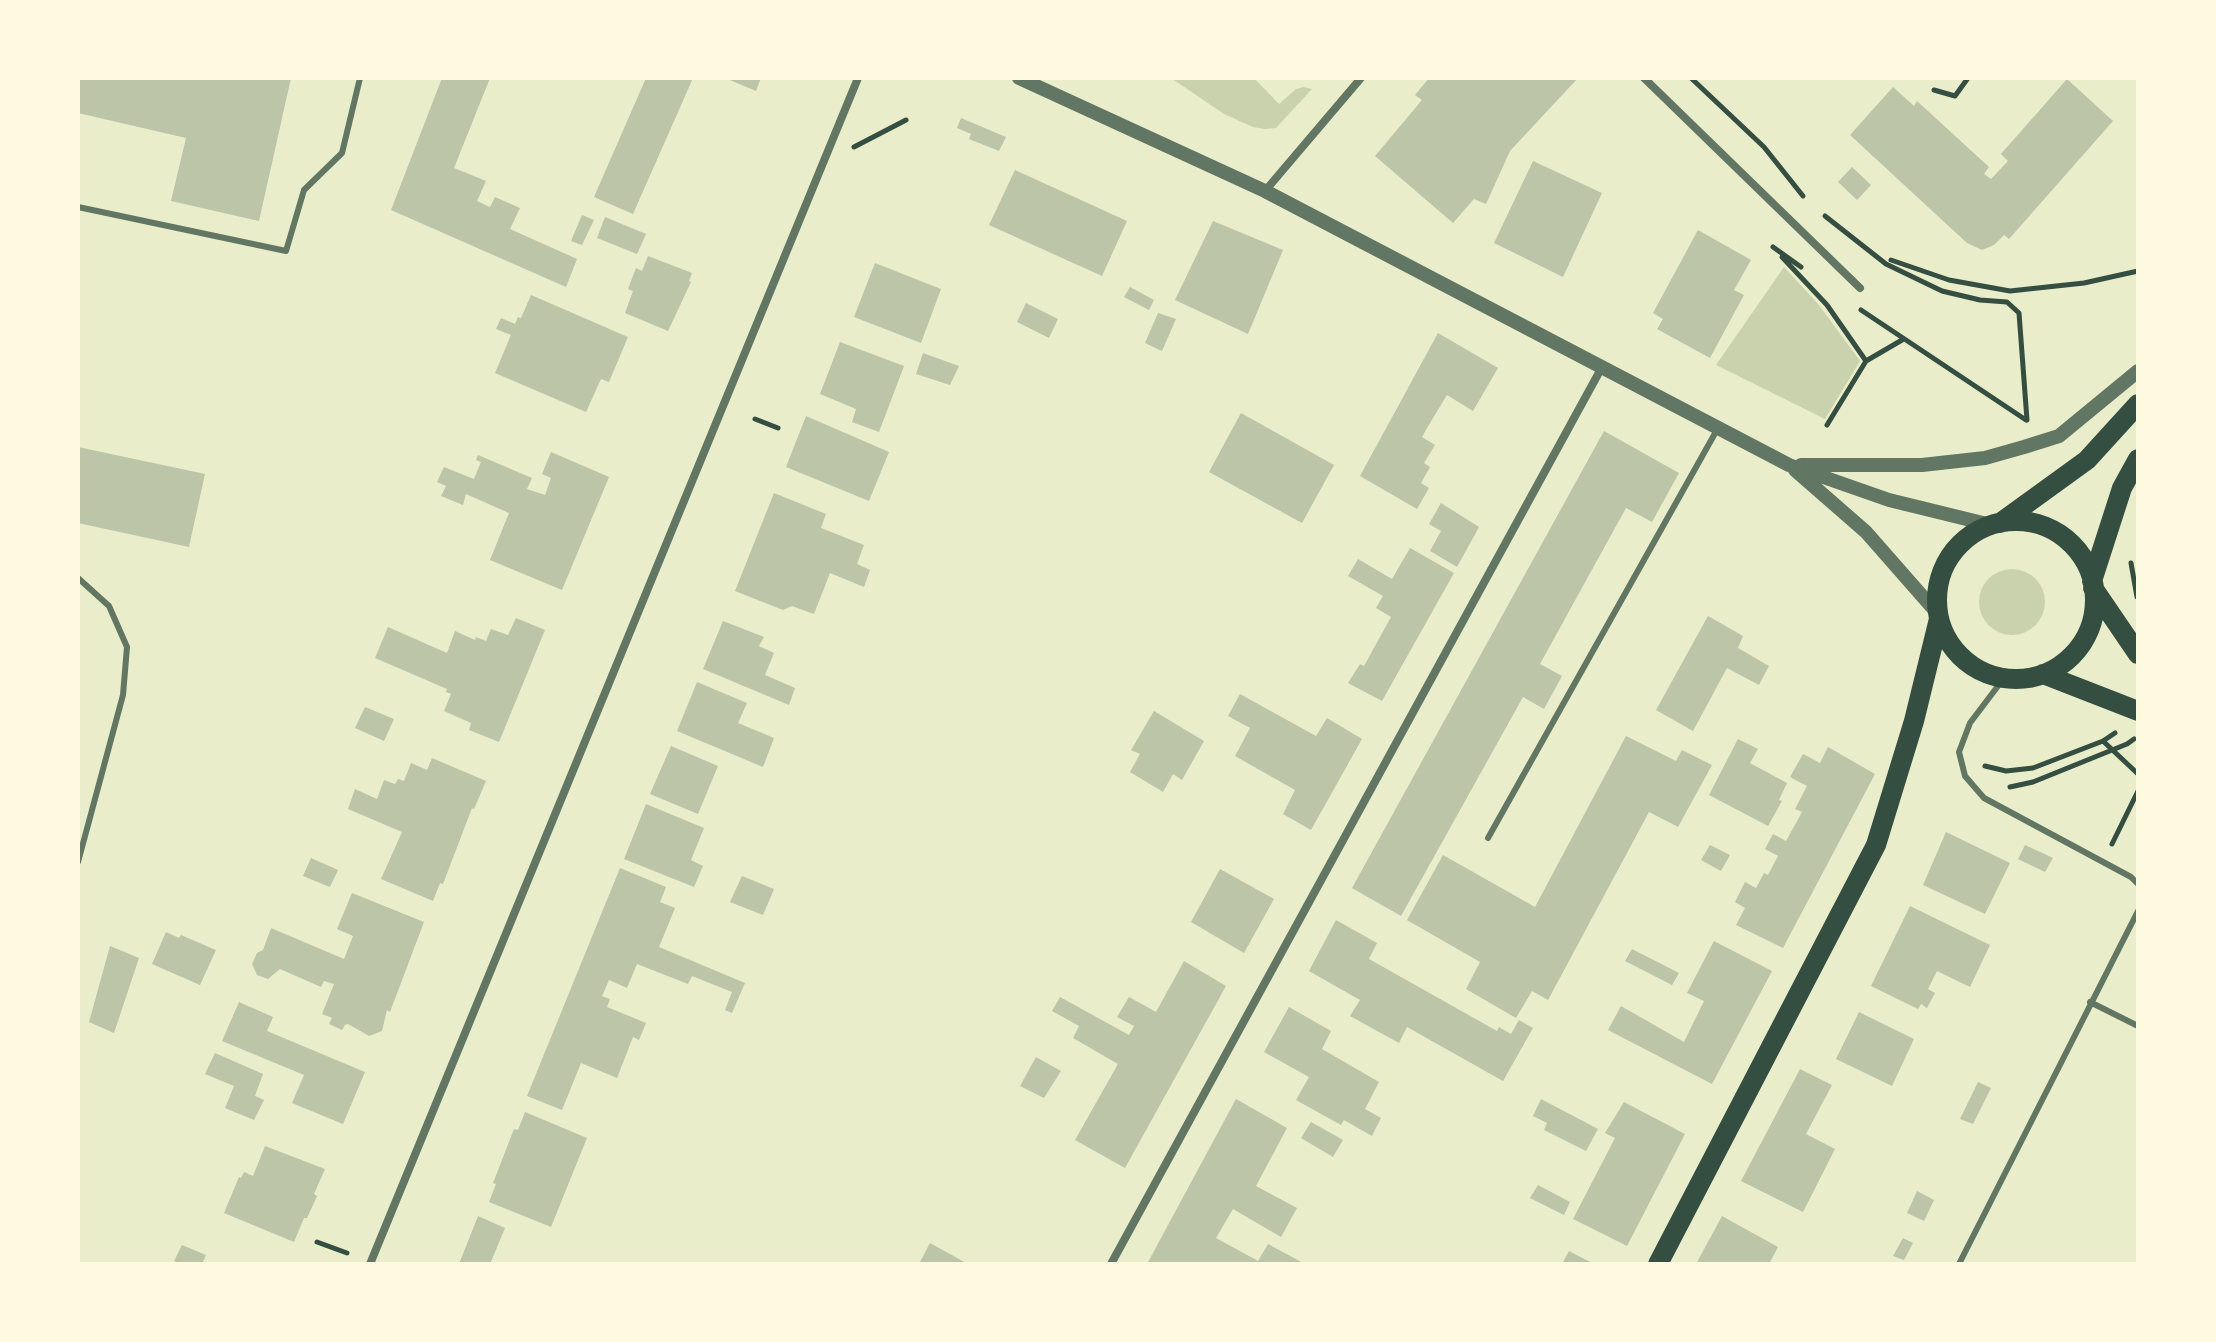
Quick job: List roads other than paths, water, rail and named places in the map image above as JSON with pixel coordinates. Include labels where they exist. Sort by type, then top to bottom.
[{"type":"main road","points":[[1658,1264],[1876,845],[1921,699],[1938,616],[1938,586],[1948,559],[1967,539],[1996,524],[2087,460],[2138,404]]},
{"type":"main road","points":[[1938,616],[1950,644],[1962,659],[1985,673],[2024,679],[2043,674],[2066,661],[2083,640],[2093,615],[2093,585],[2122,488],[2138,459]]},
{"type":"main road","points":[[1996,524],[2034,523],[2058,534],[2077,551],[2093,585],[2138,654]]},
{"type":"main road","points":[[2043,674],[2138,711]]},
{"type":"street","points":[[370,1264],[858,78]]},
{"type":"street","points":[[1019,78],[1265,191],[1789,465],[1889,500],[1996,524]]},
{"type":"street","points":[[1265,191],[1361,78]]},
{"type":"street","points":[[1644,78],[1860,288]]},
{"type":"street","points":[[1111,1264],[1602,367]]},
{"type":"street","points":[[1789,465],[1922,465],[1985,458],[2059,436],[2138,371]]},
{"type":"street","points":[[1789,465],[1866,532],[1938,616]]},
{"type":"lane","points":[[78,207],[286,251],[304,190],[342,153],[360,78]]},
{"type":"lane","points":[[1488,838],[1718,428]]},
{"type":"lane","points":[[78,578],[109,606],[127,647],[123,695],[78,862]]},
{"type":"lane","points":[[2004,678],[1970,723],[1959,752],[1965,776],[1984,798],[2131,877],[2138,884]]},
{"type":"lane","points":[[1959,1264],[2138,911]]},
{"type":"lane","points":[[2090,1002],[2138,1026]]}]
